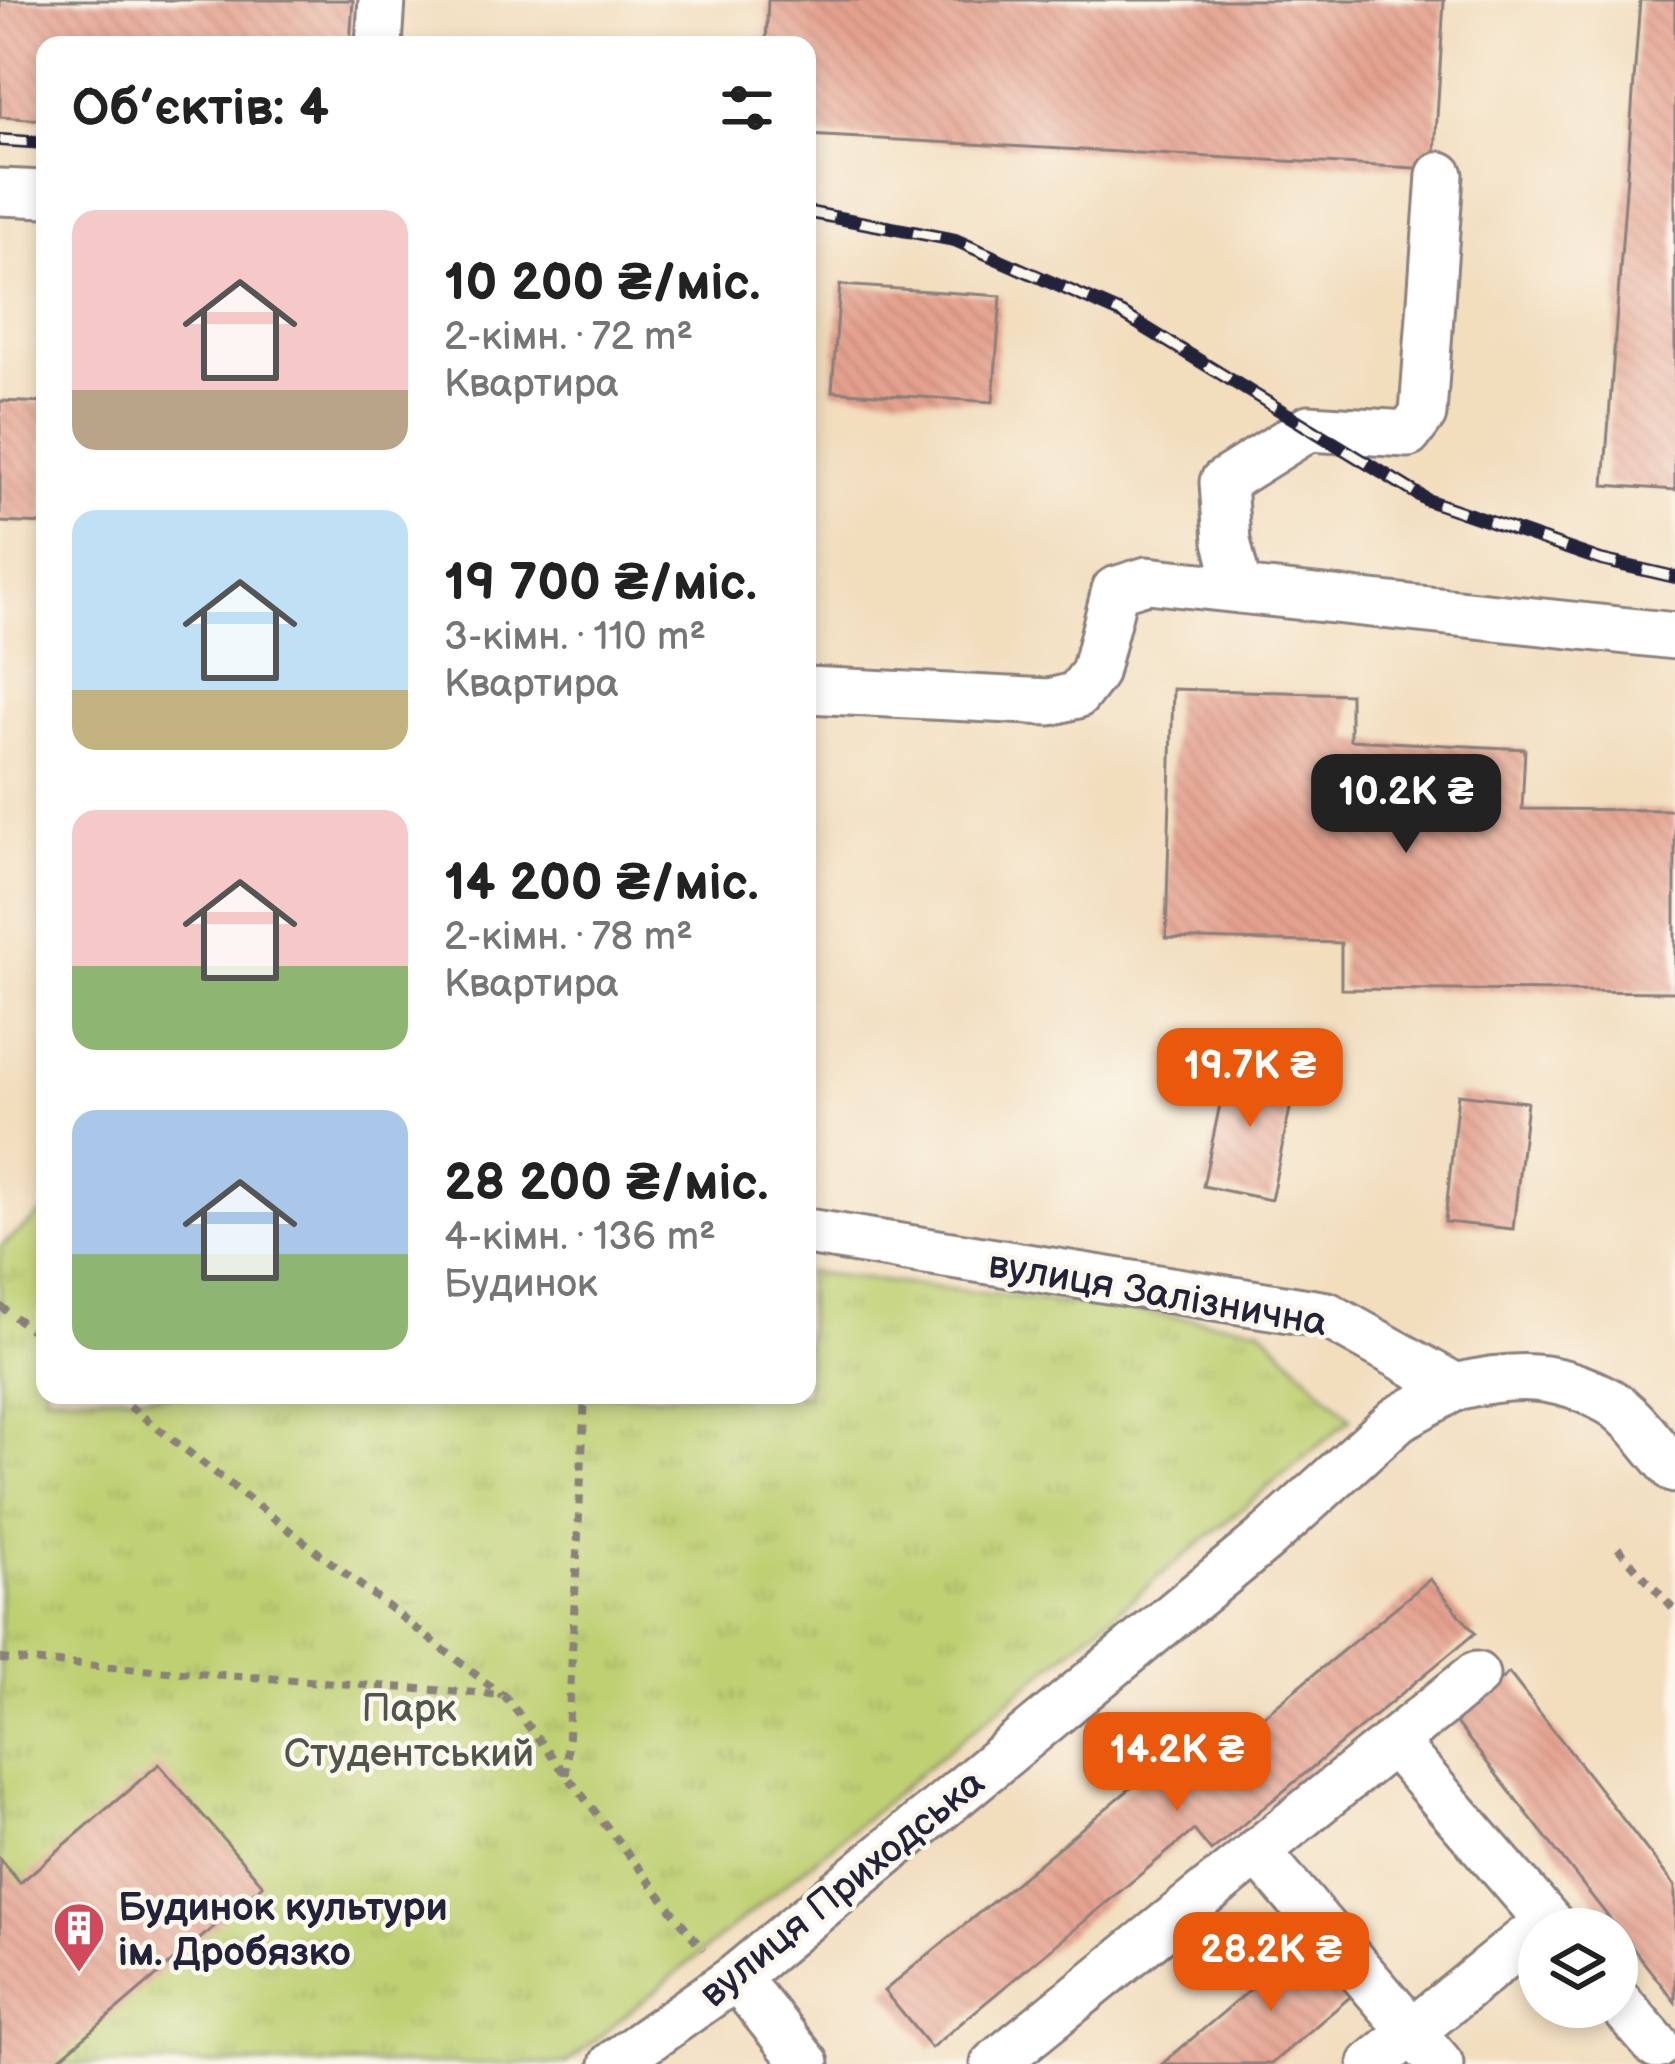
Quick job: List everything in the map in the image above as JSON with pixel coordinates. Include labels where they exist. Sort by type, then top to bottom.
[{"type":"street","points":[[380,36],[382,0]]},
{"type":"street","points":[[1239,590],[1227,542],[1223,482],[1309,428],[1408,434],[1423,414],[1440,176]]},
{"type":"street","points":[[0,192],[36,194]]},
{"type":"street","points":[[816,690],[1050,702],[1076,695],[1094,673],[1115,590],[1147,580],[1675,636]]},
{"type":"street","name":"вулиця Залізнична","points":[[816,1233],[1327,1315],[1456,1388]]},
{"type":"street","points":[[1456,1388],[1504,1375],[1545,1377],[1613,1403],[1671,1458]]},
{"type":"street","name":"вулиця Приходська","points":[[613,2064],[720,1964],[1264,1540],[1398,1419],[1456,1388]]},
{"type":"street","points":[[994,2064],[1476,1675]]},
{"type":"street","points":[[1393,1742],[1536,1908]]},
{"type":"street","points":[[1257,1851],[1426,2048]]},
{"type":"street","points":[[1372,2064],[1426,2048],[1518,1957]]},
{"type":"street","points":[[720,1964],[806,2064]]},
{"type":"path","points":[[0,1306],[36,1333]]},
{"type":"path","points":[[128,1404],[504,1695],[720,1964]]},
{"type":"path","points":[[566,1776],[585,1404]]},
{"type":"path","points":[[1618,1548],[1675,1611]]},
{"type":"path","points":[[0,1659],[504,1695]]},
{"type":"green space","name":"Парк Студентський","points":[[36,1218],[36,1404],[816,1404],[816,1273],[1260,1327],[1351,1419],[566,2064],[0,2064],[0,1247]]},
{"type":"building","points":[[0,0],[353,0],[351,36],[36,36],[36,119],[0,117]]},
{"type":"building","points":[[768,0],[1444,0],[1434,169],[816,135],[816,36],[766,36]]},
{"type":"building","points":[[1640,0],[1675,0],[1675,490],[1604,485]]},
{"type":"building","points":[[840,285],[1001,296],[993,402],[832,391]]},
{"type":"building","points":[[0,401],[36,403],[36,524],[0,522]]},
{"type":"building","points":[[1173,689],[1350,694],[1350,740],[1525,749],[1522,809],[1675,810],[1675,992],[1341,989],[1341,943],[1166,938]]},
{"type":"building","points":[[1229,1061],[1297,1075],[1271,1200],[1203,1186]]},
{"type":"building","points":[[1458,1094],[1527,1102],[1513,1229],[1445,1222]]},
{"type":"building","points":[[1430,1579],[1475,1633],[1211,1851],[1194,1830],[931,2048],[884,1991],[1155,1768],[1173,1790]]},
{"type":"building","points":[[1509,1673],[1675,1886],[1675,2002],[1638,1955],[1638,1908],[1601,1908],[1452,1718]]},
{"type":"building","name":"Будинок культури ім. Дробязко","points":[[159,1764],[263,1885],[53,2064],[0,2064],[0,1859],[20,1883]]},
{"type":"building","points":[[1310,1939],[1356,1992],[1271,2064],[1162,2064]]},
{"type":"railway","points":[[0,140],[36,142]]},
{"type":"railway","points":[[816,214],[955,240],[1123,314],[1427,500],[1601,560],[1675,577]]},
{"type":"place","name":"Будинок культури ім. Дробязко","points":[[79,1974]]}]
